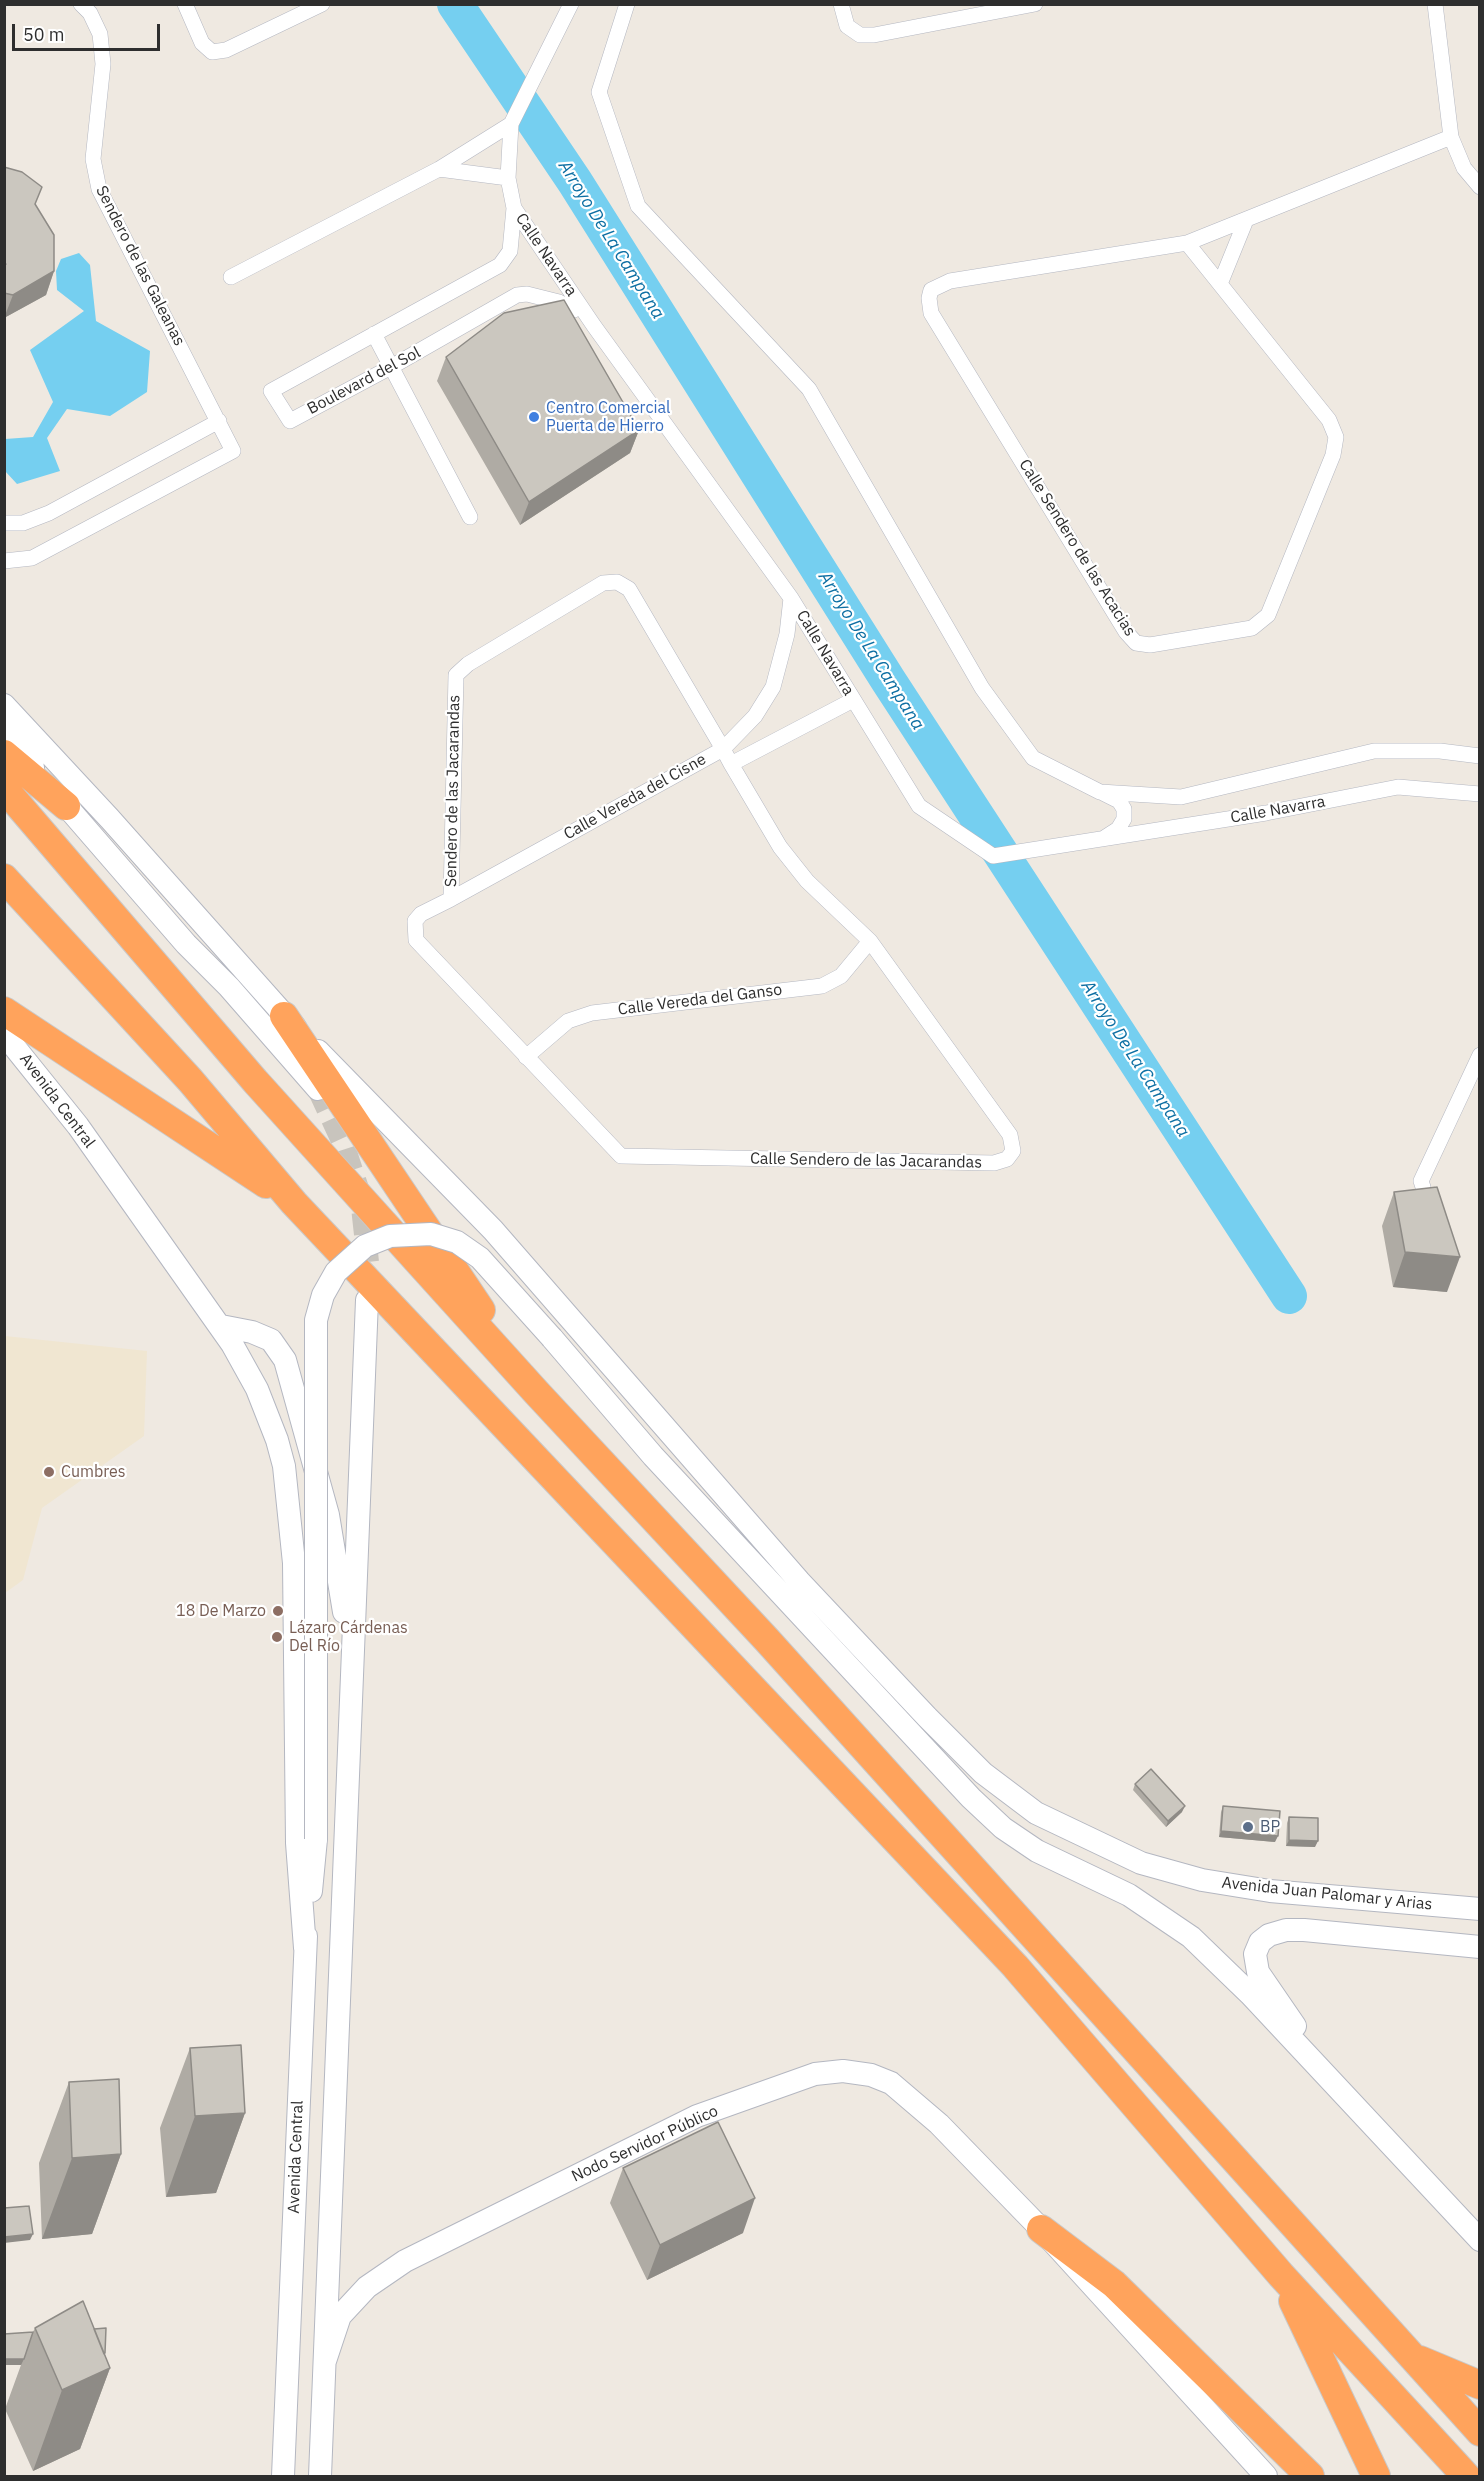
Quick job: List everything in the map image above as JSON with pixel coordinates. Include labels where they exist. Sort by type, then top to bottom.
[{"type":"highway","points":[[4,754],[66,806]]},
{"type":"highway","points":[[4,788],[255,1081],[536,1392],[767,1640],[1479,2432]]},
{"type":"highway","points":[[4,878],[190,1080],[294,1203],[1015,1966],[1281,2275],[1466,2476]]},
{"type":"highway","points":[[4,1011],[294,1203]]},
{"type":"highway","points":[[284,1016],[536,1392]]},
{"type":"highway","points":[[1041,2229],[1114,2284],[1310,2476]]},
{"type":"highway","points":[[1281,2275],[1376,2476]]},
{"type":"highway","points":[[1412,2357],[1479,2385]]},
{"type":"main road","name":"Avenida Juan Palomar y Arias","points":[[4,705],[110,819],[284,1016],[493,1230],[800,1581],[975,1765],[1036,1813],[1141,1863],[1202,1880],[1270,1891],[1479,1909]]},
{"type":"main road","points":[[4,733],[186,944],[229,987],[318,1089]]},
{"type":"main road","name":"Avenida Central","points":[[4,1034],[78,1126],[221,1326],[257,1389],[284,1466],[294,1563],[297,1843],[304,1948]]},
{"type":"main road","name":"Avenida Central","points":[[283,2476],[304,1948],[316,1839],[316,1328],[323,1295],[336,1272],[365,1246],[404,1234],[431,1234],[457,1242],[480,1258],[653,1456],[971,1798],[1003,1828],[1037,1851],[1129,1894],[1191,1937],[1250,1994],[1354,2107]]},
{"type":"main road","points":[[320,2476],[368,1300]]},
{"type":"main road","points":[[221,1326],[252,1332],[271,1340],[285,1360],[328,1515],[352,1661]]},
{"type":"main road","points":[[1479,1947],[1304,1930],[1278,1932],[1260,1942],[1255,1954],[1258,1972],[1354,2107],[1479,2240]]},
{"type":"main road","name":"Nodo Servidor Público","points":[[325,2361],[340,2316],[367,2287],[405,2261],[697,2116],[815,2074],[843,2072],[871,2075],[891,2083],[939,2124],[1041,2229],[1266,2476]]},
{"type":"street","name":"Sendero de las Galeanas","points":[[4,561],[32,558],[233,451],[99,189],[93,159],[103,64],[100,34],[90,13],[81,4]]},
{"type":"street","points":[[185,4],[202,44],[212,52],[226,50],[322,4]]},
{"type":"street","name":"Calle Navarra","points":[[570,4],[514,118],[508,178],[514,208],[594,326],[791,598],[919,806],[993,856],[1101,840],[1398,787],[1479,794]]},
{"type":"street","name":"Calle Navarra","points":[[627,4],[599,92],[638,206],[809,389],[982,688],[1033,758],[1100,792],[1180,796],[1374,752],[1440,751],[1479,756]]},
{"type":"street","points":[[841,4],[847,26],[860,35],[1035,4]]},
{"type":"street","points":[[1435,4],[1451,137],[1464,168],[1479,187]]},
{"type":"street","points":[[231,277],[439,169],[514,118]]},
{"type":"street","name":"Calle Sendero de las Acacias","points":[[1187,243],[1329,420],[1336,437],[1333,454],[1268,615],[1252,628],[1150,645],[1136,643],[1120,622],[932,313],[929,298],[931,290],[950,281],[1187,243],[1451,137]]},
{"type":"street","points":[[439,169],[508,178]]},
{"type":"street","name":"Boulevard del Sol","points":[[514,208],[510,251],[500,265],[271,391],[290,421],[391,367],[517,295],[527,294],[559,302],[594,326]]},
{"type":"street","points":[[1220,285],[1246,220]]},
{"type":"street","points":[[374,334],[470,517]]},
{"type":"street","points":[[4,523],[23,523],[49,513],[219,421]]},
{"type":"street","name":"Sendero de las Jacarandas","points":[[451,899],[456,675],[468,664],[603,583],[617,582],[629,590],[723,749]]},
{"type":"street","name":"Calle Vereda del Cisne","points":[[416,940],[415,921],[421,914],[723,749],[755,717],[773,687],[787,634],[791,598]]},
{"type":"street","name":"Calle Vereda del Cisne","points":[[731,764],[853,700]]},
{"type":"street","name":"Calle Sendero de las Jacarandas","points":[[416,940],[621,1156],[994,1163],[1007,1159],[1013,1151],[1010,1135],[870,941],[807,881],[780,847],[723,749]]},
{"type":"street","points":[[1100,792],[1119,801],[1124,809],[1124,819],[1118,828],[1101,840]]},
{"type":"street","name":"Calle Vereda del Ganso","points":[[526,1057],[568,1021],[592,1013],[822,986],[841,976],[870,941]]},
{"type":"street","points":[[1423,1186],[1421,1181],[1479,1054]]},
{"type":"shaded area","name":"Cumbres","points":[[5,1336],[147,1351],[144,1436],[42,1508],[23,1580],[5,1593]]},
{"type":"water","points":[[79,253],[90,265],[96,321],[150,351],[147,392],[110,416],[67,409],[47,438],[60,471],[17,484],[5,471],[5,439],[33,437],[53,402],[30,350],[84,311],[57,290],[56,271],[61,259]]},
{"type":"building","points":[[4,167],[22,172],[42,187],[35,204],[54,235],[54,271],[13,295],[4,293],[4,265],[6,264],[4,264]]},
{"type":"building","name":"Centro Comercial Puerta de Hierro","points":[[564,300],[639,430],[529,502],[446,357],[504,313]]},
{"type":"building","points":[[1437,1187],[1460,1257],[1405,1252],[1394,1192]]},
{"type":"building","points":[[1151,1769],[1185,1806],[1168,1821],[1135,1784]]},
{"type":"building","name":"BP","points":[[1223,1806],[1280,1811],[1278,1836],[1221,1831]]},
{"type":"building","name":"BP","points":[[1289,1817],[1318,1818],[1318,1841],[1289,1840]]},
{"type":"building","points":[[241,2045],[245,2113],[195,2116],[190,2048]]},
{"type":"building","points":[[119,2079],[121,2154],[72,2158],[69,2082]]},
{"type":"building","points":[[718,2122],[755,2198],[660,2245],[623,2168]]},
{"type":"building","points":[[29,2206],[33,2234],[4,2237],[4,2208]]},
{"type":"building","points":[[83,2301],[110,2368],[62,2390],[35,2328]]},
{"type":"building","points":[[106,2328],[105,2353],[104,2354],[94,2329]]},
{"type":"building","points":[[33,2332],[24,2359],[4,2359],[4,2334]]},
{"type":"waterway","name":"Arroyo De La Campana","points":[[455,4],[575,182],[888,680],[1289,1296]]},
{"type":"tunnel","points":[[318,1089],[343,1143],[361,1198],[368,1262]]},
{"type":"place","name":"Centro Comercial Puerta de Hierro","points":[[534,417]]},
{"type":"place","name":"Cumbres","points":[[49,1472]]},
{"type":"place","name":"18 De Marzo","points":[[278,1611]]},
{"type":"place","name":"Lázaro Cárdenas Del Río","points":[[277,1637]]},
{"type":"place","name":"BP","points":[[1248,1827]]}]
